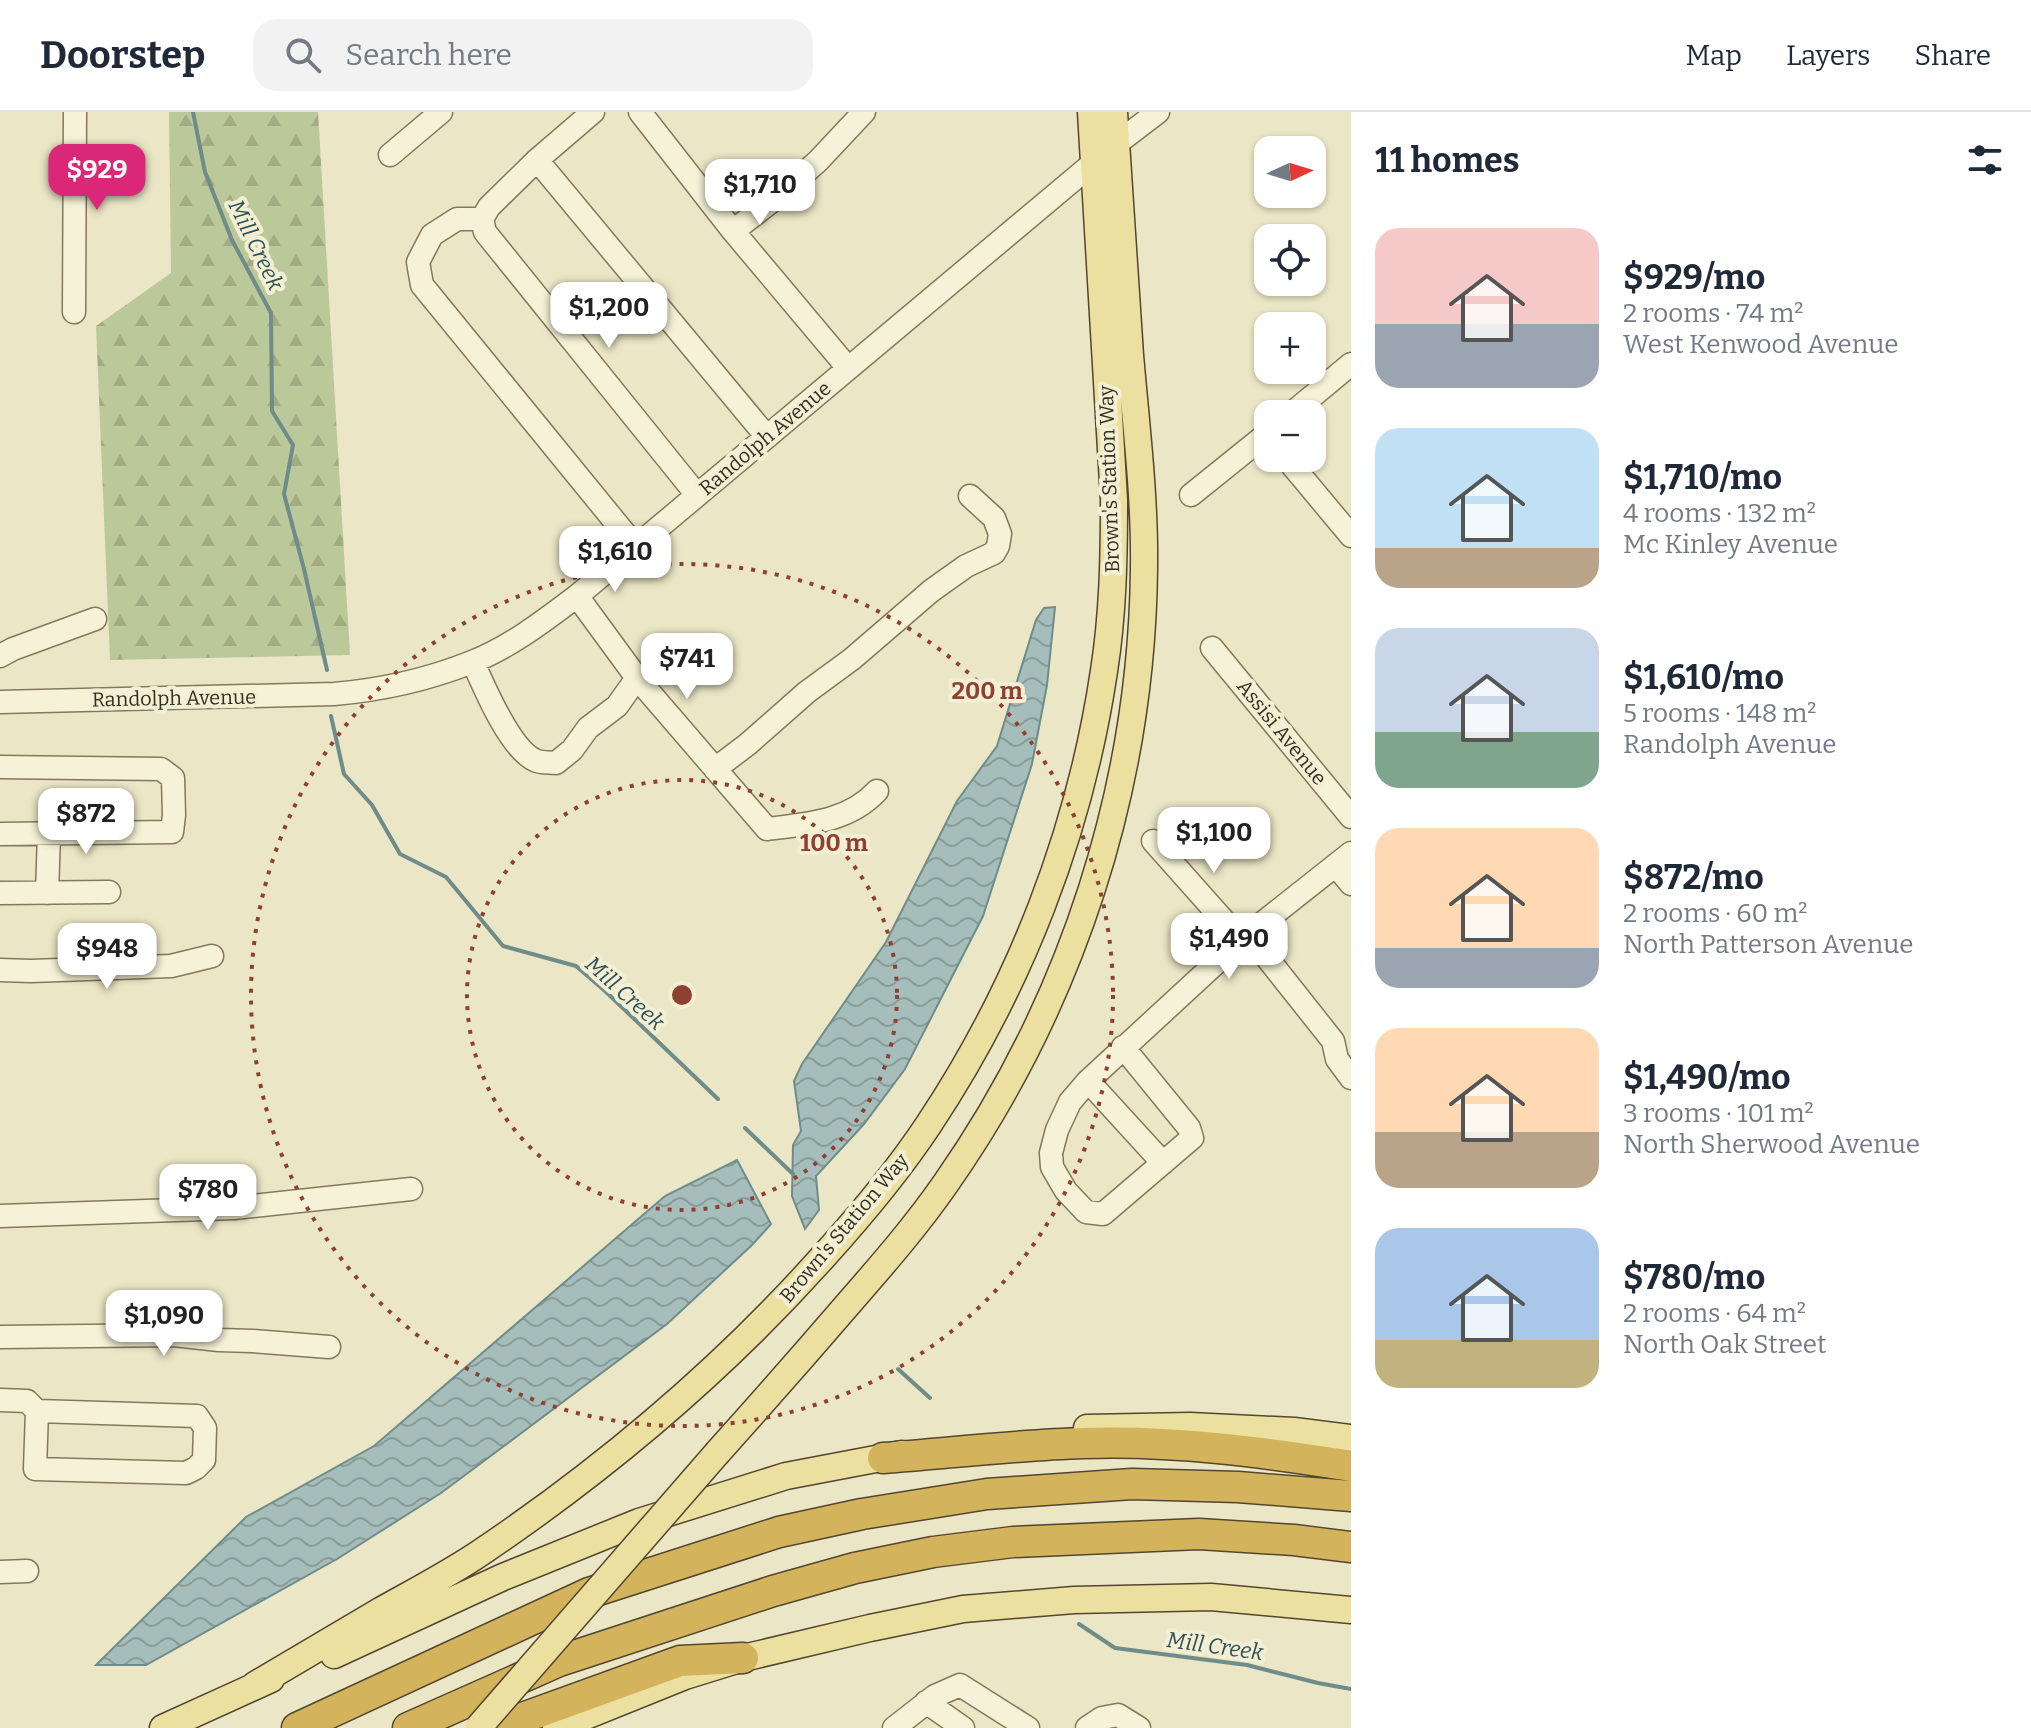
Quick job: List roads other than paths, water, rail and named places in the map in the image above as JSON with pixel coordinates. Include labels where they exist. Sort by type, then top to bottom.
[{"type":"highway","points":[[883,1458],[1085,1443],[1170,1445],[1270,1453],[1351,1466]]},
{"type":"highway","points":[[297,1728],[589,1593],[779,1532],[862,1514],[987,1494],[1132,1484],[1238,1487],[1351,1496]]},
{"type":"highway","points":[[408,1728],[559,1661],[773,1591],[855,1568],[933,1552],[1013,1542],[1199,1534],[1351,1547]]},
{"type":"highway","points":[[495,1728],[680,1661],[743,1658]]},
{"type":"main road","name":"Brown's Station Way","points":[[255,1685],[482,1552],[585,1477],[669,1410],[752,1333],[869,1204],[929,1125],[985,1030],[1025,948],[1056,870],[1083,778],[1105,668],[1114,560],[1114,500],[1091,112]]},
{"type":"main road","name":"Brown's Station Way","points":[[478,1728],[882,1265],[946,1183],[1026,1051],[1059,980],[1087,907],[1109,832],[1131,727],[1138,676],[1144,570],[1142,497],[1114,112]]},
{"type":"main road","points":[[163,1728],[255,1685],[328,1658],[503,1577],[639,1522],[786,1476],[993,1437],[1085,1428],[1190,1426],[1294,1431],[1351,1438]]},
{"type":"main road","points":[[556,1728],[685,1676],[743,1658],[963,1609],[1058,1601],[1211,1597],[1351,1610]]},
{"type":"street","points":[[74,312],[75,112]]},
{"type":"street","points":[[390,155],[441,112]]},
{"type":"street","points":[[593,112],[537,160],[486,213],[457,219],[432,235],[418,262],[422,285],[635,546]]},
{"type":"street","points":[[640,112],[733,231],[848,368]]},
{"type":"street","points":[[733,231],[818,161],[864,112]]},
{"type":"street","name":"Randolph Avenue","points":[[0,702],[347,693],[407,684],[473,662],[503,647],[577,596],[1158,112]]},
{"type":"street","points":[[537,160],[767,437]]},
{"type":"street","points":[[486,213],[485,232],[697,495]]},
{"type":"street","points":[[1308,400],[1351,364]]},
{"type":"street","points":[[1191,495],[1254,446]]},
{"type":"street","points":[[1298,472],[1351,536]]},
{"type":"street","points":[[715,769],[931,591],[966,566],[994,553],[1000,534],[994,518],[970,496]]},
{"type":"street","points":[[577,596],[637,678],[767,829],[826,821],[865,804],[877,791]]},
{"type":"street","points":[[0,656],[95,619]]},
{"type":"street","name":"Assisi Avenue","points":[[1212,648],[1351,817]]},
{"type":"street","points":[[473,662],[494,708],[522,751],[537,760],[556,763],[572,750],[588,728],[617,706],[637,678]]},
{"type":"street","points":[[0,767],[161,769],[173,778],[174,815],[172,832],[0,834]]},
{"type":"street","points":[[47,893],[49,834]]},
{"type":"street","points":[[1153,841],[1245,938],[1333,1041],[1337,1059],[1351,1078]]},
{"type":"street","points":[[1123,1047],[1189,1128],[1192,1138],[1103,1214],[1086,1212],[1066,1191],[1052,1167],[1051,1153],[1057,1130],[1070,1102],[1086,1082],[1123,1047],[1245,938],[1344,860],[1351,884]]},
{"type":"street","points":[[0,893],[109,892]]},
{"type":"street","points":[[0,970],[171,966],[212,956]]},
{"type":"street","points":[[1086,1082],[1163,1163]]},
{"type":"street","points":[[0,1216],[234,1208],[411,1189]]},
{"type":"street","points":[[0,1337],[174,1335],[329,1347]]},
{"type":"street","points":[[0,1400],[27,1401],[37,1411],[197,1416],[205,1428],[204,1460],[186,1473],[35,1469],[37,1411]]},
{"type":"street","points":[[0,1572],[27,1571]]},
{"type":"street","points":[[894,1728],[935,1696],[960,1685],[1028,1728]]},
{"type":"street","points":[[926,1702],[963,1728]]},
{"type":"street","points":[[1087,1728],[1102,1718],[1118,1715],[1139,1728]]},
{"type":"water","points":[[1055,607],[1047,685],[1032,764],[983,916],[905,1069],[864,1124],[816,1176],[819,1210],[805,1229],[792,1196],[793,1145],[801,1131],[794,1081],[802,1064],[886,942],[957,801],[997,746],[1036,620],[1044,608]]},
{"type":"water","points":[[737,1160],[771,1224],[667,1324],[441,1493],[337,1559],[146,1665],[96,1665],[246,1517],[374,1446],[665,1196]]},
{"type":"waterway","name":"Mill Creek","points":[[193,112],[205,172],[232,240],[271,313],[272,411],[293,445],[284,494],[327,670]]},
{"type":"waterway","name":"Mill Creek","points":[[331,716],[344,774],[372,805],[400,854],[446,877],[503,946],[576,966],[718,1099]]},
{"type":"waterway","name":"Mill Creek","points":[[745,1128],[793,1174]]},
{"type":"waterway","name":"Mill Creek","points":[[898,1369],[930,1398]]},
{"type":"waterway","name":"Mill Creek","points":[[1079,1624],[1115,1648],[1247,1665],[1351,1689]]}]
